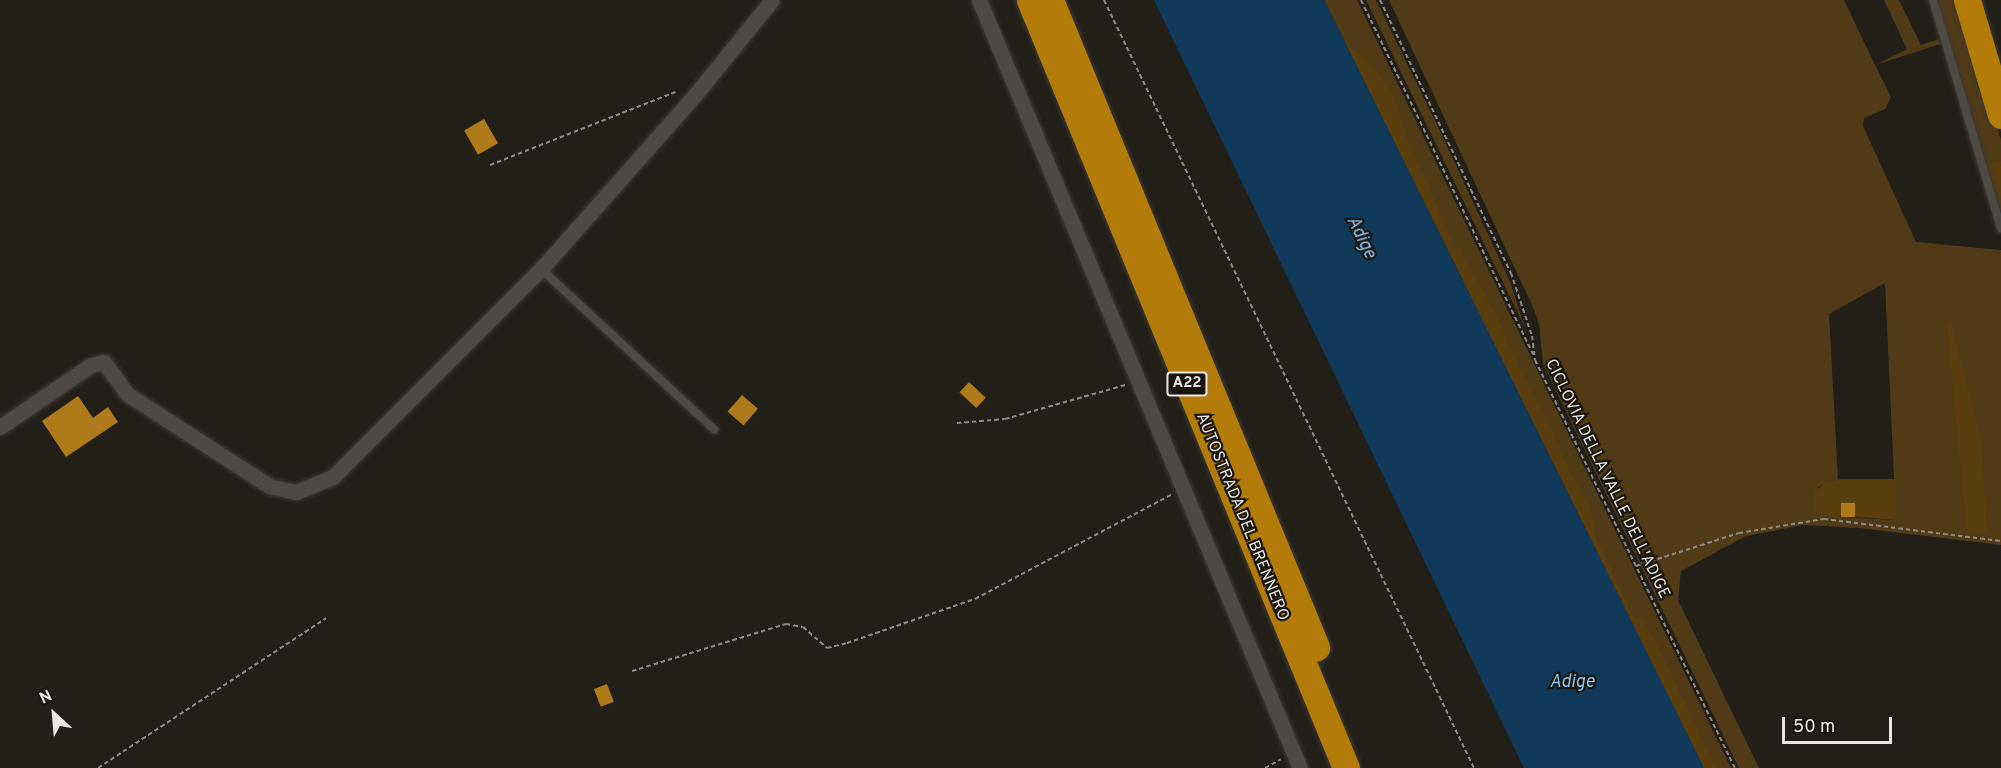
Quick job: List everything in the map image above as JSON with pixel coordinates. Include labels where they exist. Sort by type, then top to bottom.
[{"type":"highway","name":"AUTOSTRADA DEL BRENNERO","points":[[1030,0],[1346,768]]},
{"type":"highway","name":"AUTOSTRADA DEL BRENNERO","points":[[1050,0],[1365,768]]},
{"type":"highway","points":[[1967,0],[2001,115]]},
{"type":"highway","points":[[1985,0],[2001,52]]},
{"type":"street","points":[[0,427],[91,365],[104,362],[112,370],[127,394],[269,486],[296,492],[333,477],[541,269],[706,81],[772,0]]},
{"type":"street","points":[[979,0],[1300,768]]},
{"type":"lane","points":[[1933,0],[2001,228]]},
{"type":"lane","points":[[541,269],[714,429]]},
{"type":"path","points":[[1104,0],[1474,768]]},
{"type":"path","points":[[1361,0],[1535,360]]},
{"type":"path","name":"CICLOVIA DELLA VALLE DELL'ADIGE","points":[[1380,0],[1511,273],[1532,336],[1535,360],[1735,768]]},
{"type":"path","points":[[490,165],[706,81]]},
{"type":"path","points":[[957,423],[1005,419],[1140,381]]},
{"type":"path","points":[[632,671],[786,624],[803,627],[827,648],[847,643],[975,599],[1149,505],[1185,489]]},
{"type":"path","points":[[1636,566],[1739,533],[1824,519],[2001,542]]},
{"type":"path","points":[[98,768],[326,618]]},
{"type":"path","points":[[1265,768],[1293,753]]},
{"type":"shaded area","points":[[1324,0],[1357,0],[1731,768],[1704,768]]},
{"type":"shaded area","points":[[1366,0],[1376,0],[1441,133],[1511,284],[1525,328]]},
{"type":"shaded area","points":[[1389,0],[1844,0],[1891,97],[1885,109],[1864,118],[1863,126],[1916,242],[2001,250],[2001,545],[1859,528],[1803,525],[1746,536],[1681,571],[1678,600],[1759,768],[1739,768],[1543,364],[1539,324]],"holes":[[[1885,283],[1896,520],[1841,517],[1818,487],[1838,480],[1829,314]]]},
{"type":"shaded area","points":[[1884,0],[1899,0],[1921,45],[1939,39],[1941,44],[1875,65],[1907,49]]},
{"type":"shaded area","points":[[1937,0],[1953,0],[1979,63],[2001,140],[2001,211]]},
{"type":"shaded area","points":[[1347,46],[1361,55],[1379,74],[1393,94],[1406,136],[1453,242],[1448,249],[1460,249],[1498,318],[1519,368],[1551,427],[1565,462],[1592,513],[1594,532],[1617,582],[1634,617],[1643,621],[1656,642],[1716,768],[1704,768]]},
{"type":"shaded area","points":[[1992,162],[2001,162],[2001,211],[1987,166]]},
{"type":"shaded area","points":[[1951,323],[1981,439],[1987,534],[1967,531],[1947,325]]},
{"type":"shaded area","points":[[1841,479],[1896,479],[1896,520],[1821,514],[1814,509],[1815,492],[1824,484]]},
{"type":"water","name":"Adige","points":[[1154,0],[1324,0],[1704,768],[1524,768]]},
{"type":"building","points":[[484,119],[498,143],[478,155],[464,130]]},
{"type":"building","points":[[969,382],[986,398],[976,408],[959,392]]},
{"type":"building","points":[[742,395],[758,409],[743,425],[728,412]]},
{"type":"building","points":[[78,396],[93,418],[108,407],[118,422],[66,457],[42,421]]},
{"type":"building","points":[[1841,503],[1855,503],[1855,517],[1841,517]]},
{"type":"building","points":[[607,684],[614,702],[601,707],[594,689]]}]
